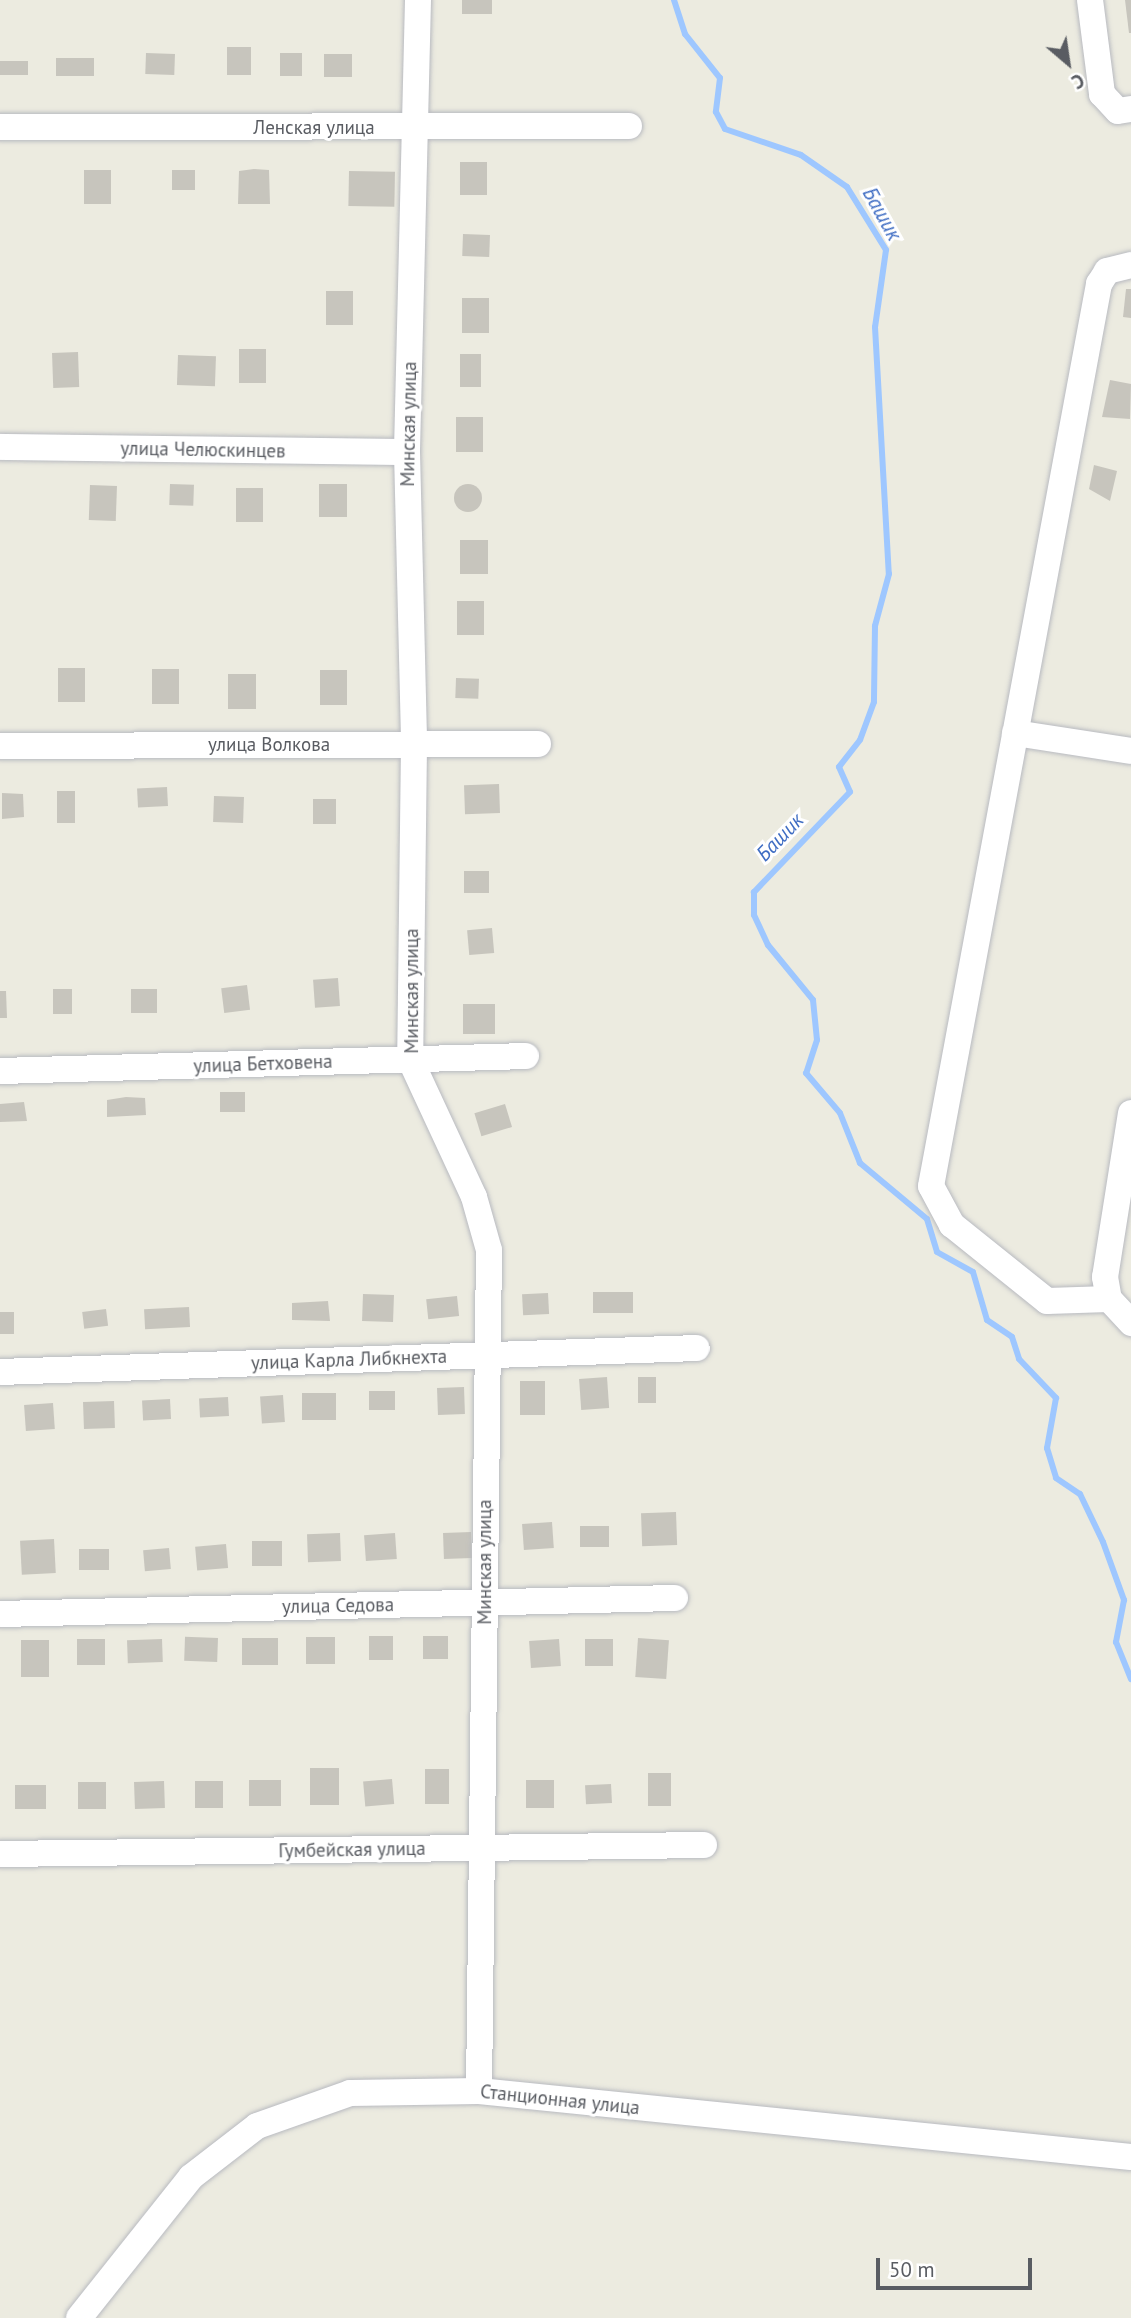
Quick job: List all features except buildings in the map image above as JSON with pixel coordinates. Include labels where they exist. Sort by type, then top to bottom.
[{"type":"street","name":"Минская улица","points":[[418,0],[407,452],[414,745],[410,1059],[474,1197],[489,1250],[485,1355],[485,1848],[479,2091]]},
{"type":"street","points":[[1090,0],[1102,94],[1118,111],[1131,109]]},
{"type":"street","name":"Ленская улица","points":[[0,127],[416,128],[629,125]]},
{"type":"street","points":[[1109,1299],[1047,1301],[952,1225],[932,1186],[1099,284],[1107,271],[1131,265]]},
{"type":"street","name":"улица Челюскинцев","points":[[0,447],[407,452]]},
{"type":"street","points":[[1014,733],[1131,751]]},
{"type":"street","name":"улица Волкова","points":[[0,746],[538,744]]},
{"type":"street","name":"улица Бетховена","points":[[0,1071],[526,1056]]},
{"type":"street","points":[[1130,1321],[1109,1299],[1105,1277],[1131,1113]]},
{"type":"street","name":"улица Карла Либкнехта","points":[[0,1372],[697,1348]]},
{"type":"street","name":"улица Седова","points":[[0,1614],[675,1598]]},
{"type":"street","name":"Гумбейская улица","points":[[0,1854],[704,1845]]},
{"type":"street","name":"Станционная улица","points":[[79,2318],[191,2177],[257,2126],[350,2093],[479,2091],[1131,2157]]},
{"type":"waterway","name":"Башик","points":[[674,0],[685,34],[720,78],[716,112],[725,129],[801,155],[847,187],[886,250],[875,327],[889,574],[875,626],[874,702],[860,740],[839,767],[850,792],[754,892],[754,915],[768,945],[813,1000],[817,1040],[806,1073],[840,1113],[860,1163],[927,1219],[937,1252],[973,1272],[987,1320],[1012,1337],[1019,1359],[1056,1398],[1047,1448],[1056,1478],[1080,1494],[1103,1542],[1124,1600],[1116,1642],[1131,1679]]}]
